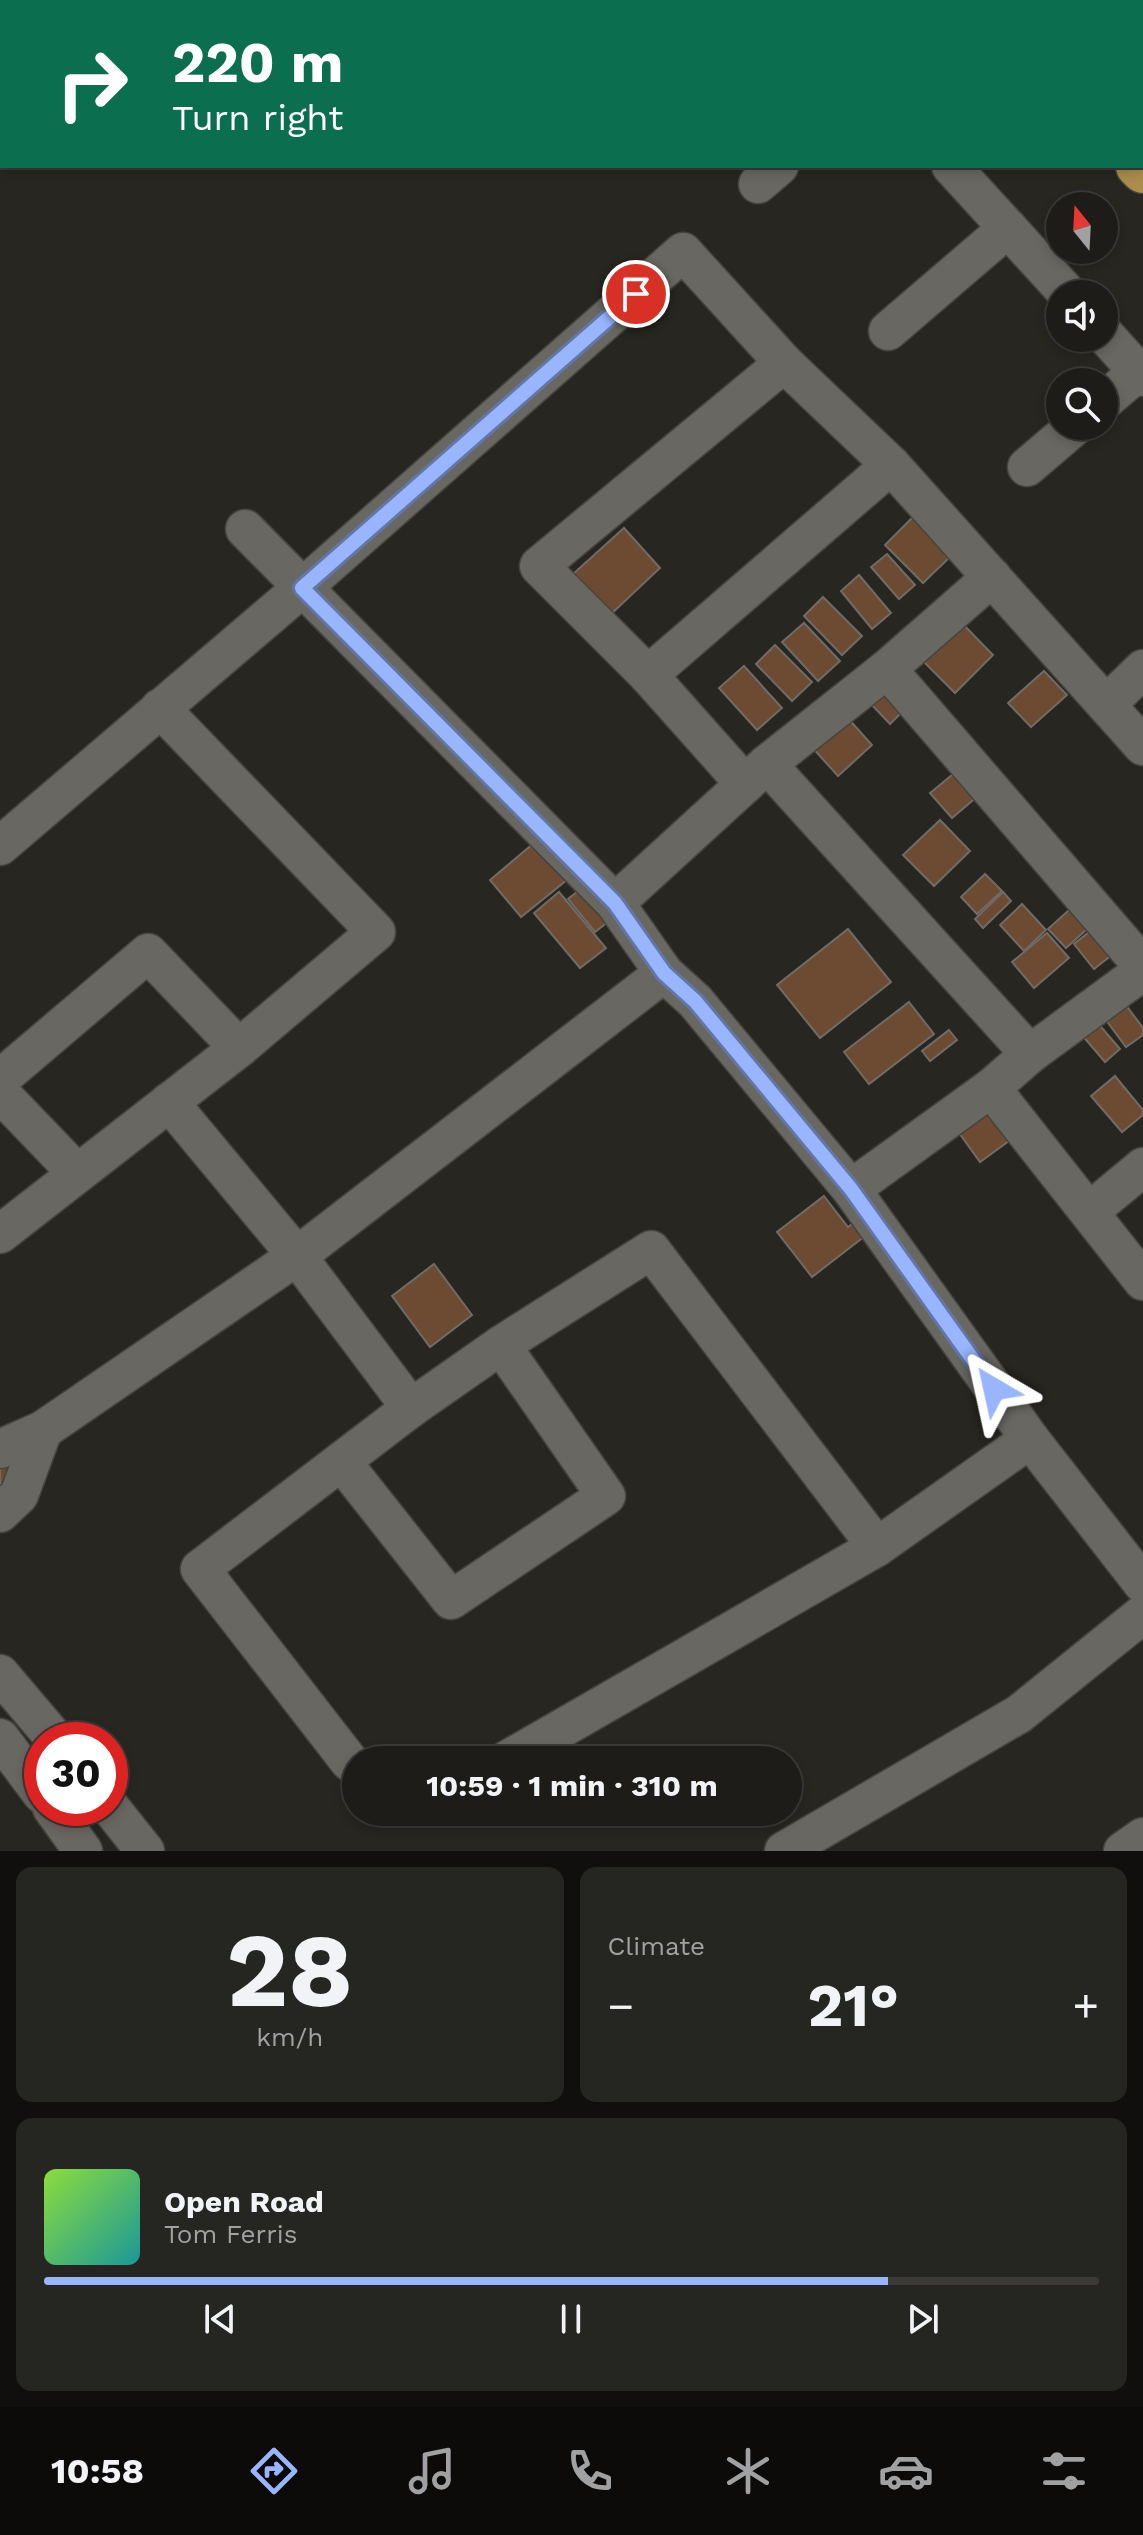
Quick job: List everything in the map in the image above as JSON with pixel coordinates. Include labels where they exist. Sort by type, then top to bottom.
[{"type":"street","points":[[953,168],[1055,280]]},
{"type":"street","points":[[888,331],[1008,228]]},
{"type":"street","points":[[0,846],[302,588],[683,252],[784,363],[891,465],[1143,746]]},
{"type":"street","points":[[1118,349],[1141,374],[1118,391]]},
{"type":"street","points":[[784,363],[539,566],[648,675],[756,774],[1030,1054]]},
{"type":"street","points":[[1027,467],[1059,440]]},
{"type":"street","points":[[648,675],[891,465]]},
{"type":"street","points":[[245,529],[615,903],[664,973],[695,1001],[851,1189],[1030,1439],[1143,1584]]},
{"type":"street","points":[[615,903],[756,774],[887,669],[992,577]]},
{"type":"street","points":[[851,1189],[991,1088],[1030,1054],[1143,969],[887,669]]},
{"type":"street","points":[[1107,704],[1143,669]]},
{"type":"street","points":[[0,1234],[239,1048],[376,932],[160,708]]},
{"type":"street","points":[[0,1079],[148,953],[239,1048]]},
{"type":"street","points":[[0,1449],[43,1430],[297,1256],[664,973]]},
{"type":"street","points":[[991,1088],[1143,1281]]},
{"type":"street","points":[[0,1093],[77,1173]]},
{"type":"street","points":[[169,1102],[297,1256],[411,1408]]},
{"type":"street","points":[[1090,1211],[1143,1167]]},
{"type":"street","points":[[342,1752],[200,1569],[411,1408],[501,1345],[651,1250],[877,1547]]},
{"type":"street","points":[[342,1462],[451,1600],[606,1496],[501,1345]]},
{"type":"street","points":[[0,1513],[19,1495],[43,1430]]},
{"type":"street","points":[[531,1746],[877,1547],[1030,1439]]},
{"type":"street","points":[[784,1851],[1019,1714],[1143,1614]]},
{"type":"street","points":[[0,1674],[41,1722]]},
{"type":"street","points":[[0,1738],[24,1770]]},
{"type":"street","points":[[65,1826],[83,1851]]},
{"type":"street","points":[[125,1826],[145,1851]]},
{"type":"street","points":[[1123,1851],[1143,1837]]},
{"type":"building","points":[[914,516],[952,555],[923,583],[885,545]]},
{"type":"building","points":[[624,528],[660,568],[610,615],[573,574]]},
{"type":"building","points":[[887,554],[915,585],[899,599],[871,567]]},
{"type":"building","points":[[859,575],[891,613],[872,629],[841,591]]},
{"type":"building","points":[[823,597],[862,636],[842,655],[804,616]]},
{"type":"building","points":[[956,617],[993,655],[955,693],[917,655]]},
{"type":"building","points":[[804,623],[840,661],[818,681],[782,642]]},
{"type":"building","points":[[775,645],[812,682],[792,701],[756,664]]},
{"type":"building","points":[[744,666],[782,708],[757,730],[719,688]]},
{"type":"building","points":[[1044,671],[1067,695],[1031,727],[1008,703]]},
{"type":"building","points":[[889,683],[910,704],[890,724],[869,702]]},
{"type":"building","points":[[845,715],[872,745],[838,776],[810,745]]},
{"type":"building","points":[[964,765],[985,790],[952,818],[930,793]]},
{"type":"building","points":[[940,820],[970,851],[934,886],[903,855]]},
{"type":"building","points":[[541,837],[573,875],[521,917],[490,880]]},
{"type":"building","points":[[985,874],[1002,891],[977,914],[961,897]]},
{"type":"building","points":[[587,884],[614,917],[595,932],[568,899]]},
{"type":"building","points":[[559,892],[606,948],[580,968],[534,913]]},
{"type":"building","points":[[1003,892],[1011,901],[983,928],[975,919]]},
{"type":"building","points":[[1078,902],[1096,921],[1066,948],[1048,929]]},
{"type":"building","points":[[1022,904],[1046,930],[1024,951],[1000,925]]},
{"type":"building","points":[[848,929],[891,982],[820,1038],[777,985]]},
{"type":"building","points":[[1093,929],[1113,954],[1094,969],[1074,944]]},
{"type":"building","points":[[1047,933],[1069,958],[1034,988],[1012,962]]},
{"type":"building","points":[[1123,1001],[1143,1028],[1143,1035],[1126,1047],[1103,1016]]},
{"type":"building","points":[[909,1002],[934,1034],[869,1084],[844,1052]]},
{"type":"building","points":[[1090,1014],[1120,1049],[1105,1062],[1075,1027]]},
{"type":"building","points":[[949,1030],[957,1040],[930,1061],[922,1051]]},
{"type":"building","points":[[1115,1076],[1143,1110],[1143,1115],[1122,1132],[1091,1096]]},
{"type":"building","points":[[990,1106],[1013,1138],[980,1162],[957,1130]]},
{"type":"building","points":[[824,1196],[848,1227],[864,1215],[874,1229],[812,1277],[777,1232]]},
{"type":"building","points":[[434,1264],[472,1315],[430,1347],[392,1296]]},
{"type":"building","points":[[0,1453],[17,1470],[1,1484],[0,1483]]},
{"type":"route","points":[[636,294],[302,588],[615,903],[664,973],[695,1001],[851,1189],[994,1389]]}]
